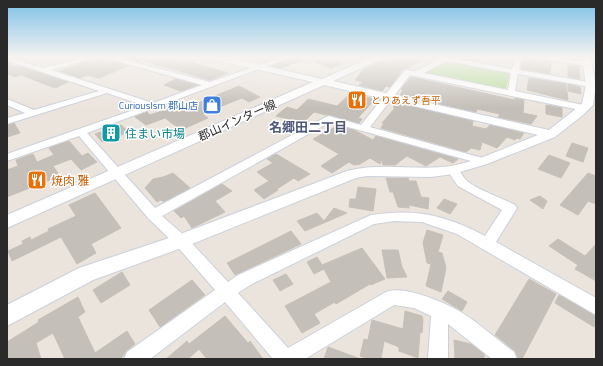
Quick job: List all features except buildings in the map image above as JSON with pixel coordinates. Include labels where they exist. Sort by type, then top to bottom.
[{"type":"street","points":[[56,74],[152,105]]},
{"type":"street","points":[[170,74],[210,85]]},
{"type":"street","points":[[7,158],[240,74]]},
{"type":"street","points":[[289,74],[551,134]]},
{"type":"street","points":[[319,81],[333,74]]},
{"type":"street","name":"郡山インター線","points":[[7,222],[115,170],[336,74]]},
{"type":"street","points":[[364,128],[404,74]]},
{"type":"street","points":[[417,74],[589,107]]},
{"type":"street","points":[[511,93],[515,74]]},
{"type":"street","points":[[7,316],[86,274],[181,241],[352,174],[367,171],[431,172],[453,170],[482,161],[551,134],[589,107],[593,83],[556,75],[543,74]]},
{"type":"street","points":[[7,121],[106,91]]},
{"type":"street","points":[[7,102],[33,113]]},
{"type":"street","points":[[153,214],[329,119],[482,161]]},
{"type":"street","points":[[80,131],[153,214],[181,241],[228,292],[286,359],[392,297],[416,300],[453,317],[507,359]]},
{"type":"street","points":[[7,211],[115,170]]},
{"type":"street","points":[[453,170],[462,183],[510,208],[487,245]]},
{"type":"street","points":[[134,359],[244,280],[371,220],[394,216],[422,217],[462,230],[596,307]]},
{"type":"street","points":[[438,359],[440,311]]},
{"type":"green space","points":[[510,74],[506,88],[502,89],[427,75]]},
{"type":"place","name":"とりあえず吾平","points":[[357,100]]},
{"type":"place","name":"CuriousIsm 郡山店","points":[[212,105]]},
{"type":"place","name":"住まい市場","points":[[111,133]]},
{"type":"place","name":"焼肉 雅","points":[[37,180]]},
{"type":"district","name":"名郷田二丁目","points":[[308,127]]}]
